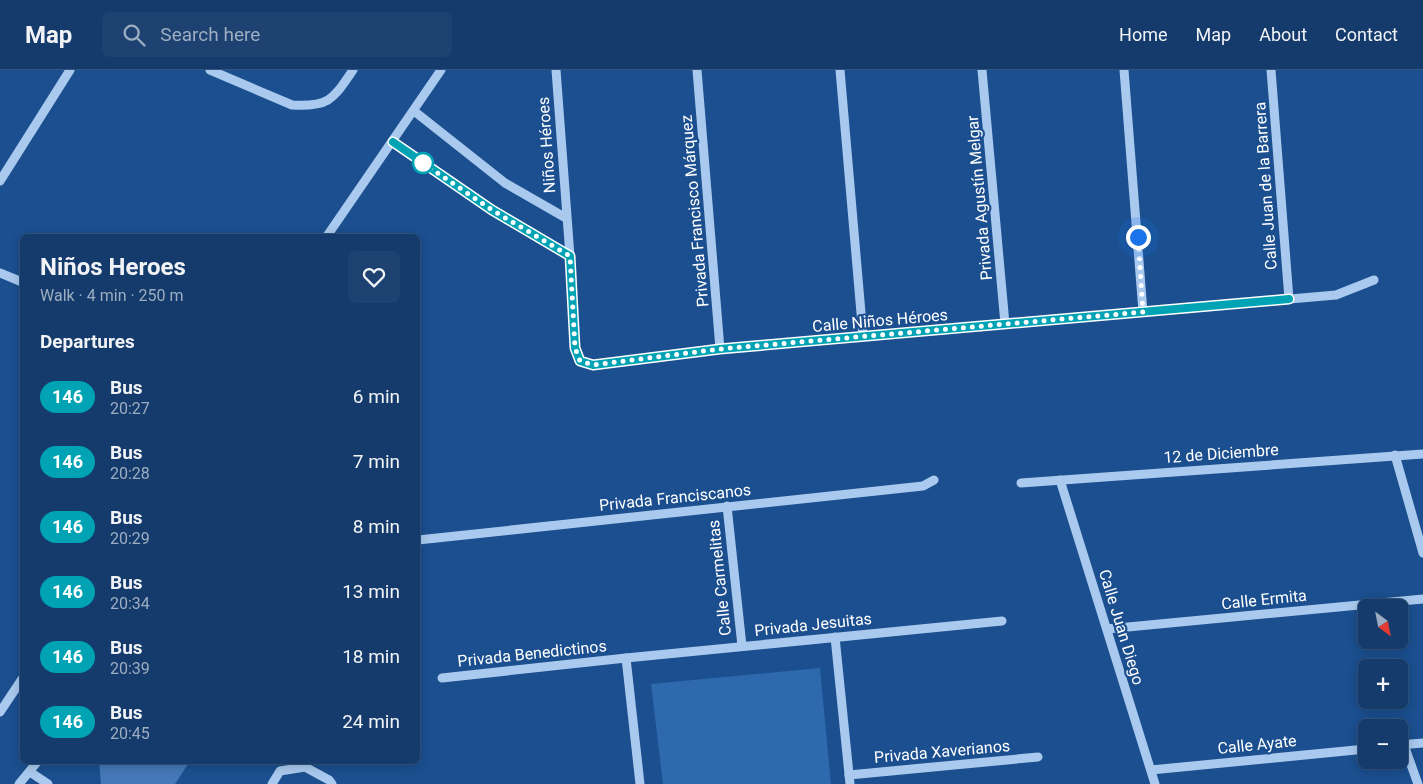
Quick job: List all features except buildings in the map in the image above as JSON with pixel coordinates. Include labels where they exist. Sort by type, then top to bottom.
[{"type":"street","points":[[0,180],[70,70]]},
{"type":"street","points":[[210,70],[292,105],[304,106],[328,101],[338,91],[353,70]]},
{"type":"street","points":[[328,234],[441,70]]},
{"type":"street","name":"Niños Héroes","points":[[556,70],[566,218]]},
{"type":"street","name":"Privada Francisco Márquez","points":[[697,70],[720,349]]},
{"type":"street","points":[[840,70],[863,336]]},
{"type":"street","name":"Privada Agustín Melgar","points":[[982,70],[1005,324]]},
{"type":"street","points":[[1124,70],[1143,312]]},
{"type":"street","name":"Calle Juan de la Barrera","points":[[1271,70],[1289,299]]},
{"type":"street","points":[[414,111],[505,182],[566,218]]},
{"type":"street","points":[[393,142],[492,210],[570,256]]},
{"type":"street","name":"Calle Niños Héroes","points":[[566,218],[575,348],[580,361],[593,365],[720,349],[1336,295],[1374,280]]},
{"type":"street","points":[[0,273],[20,281]]},
{"type":"street","name":"12 de Diciembre","points":[[1022,483],[1423,454]]},
{"type":"street","points":[[1395,455],[1423,553]]},
{"type":"street","name":"Privada Franciscanos","points":[[420,540],[923,486],[934,480]]},
{"type":"street","name":"Calle Juan Diego","points":[[1060,480],[1156,784]]},
{"type":"street","name":"Calle Carmelitas","points":[[727,506],[742,646]]},
{"type":"street","name":"Calle Ermita","points":[[1107,629],[1423,598]]},
{"type":"street","name":"Privada Jesuitas","points":[[626,658],[1002,621]]},
{"type":"street","points":[[835,637],[849,779]]},
{"type":"street","points":[[626,658],[640,784]]},
{"type":"street","name":"Privada Benedictinos","points":[[442,678],[626,658]]},
{"type":"street","points":[[0,712],[20,682]]},
{"type":"street","points":[[1408,744],[1423,743]]},
{"type":"street","name":"Calle Ayate","points":[[1151,770],[1358,750]]},
{"type":"street","name":"Privada Xaverianos","points":[[849,779],[1038,757]]},
{"type":"street","points":[[1408,761],[1418,784]]},
{"type":"street","points":[[19,784],[36,764]]},
{"type":"street","points":[[272,784],[280,771],[305,767],[329,780],[332,784]]},
{"type":"street","points":[[30,772],[48,784]]},
{"type":"shaded area","points":[[820,668],[831,784],[663,784],[651,684]]},
{"type":"bus line","name":"146","points":[[393,142],[492,210],[570,256],[575,348],[580,361],[593,365],[720,349],[1289,299]]},
{"type":"route","points":[[423,163],[492,210],[570,256],[575,348],[580,361],[593,365],[720,349],[1143,312],[1138,237]]}]
